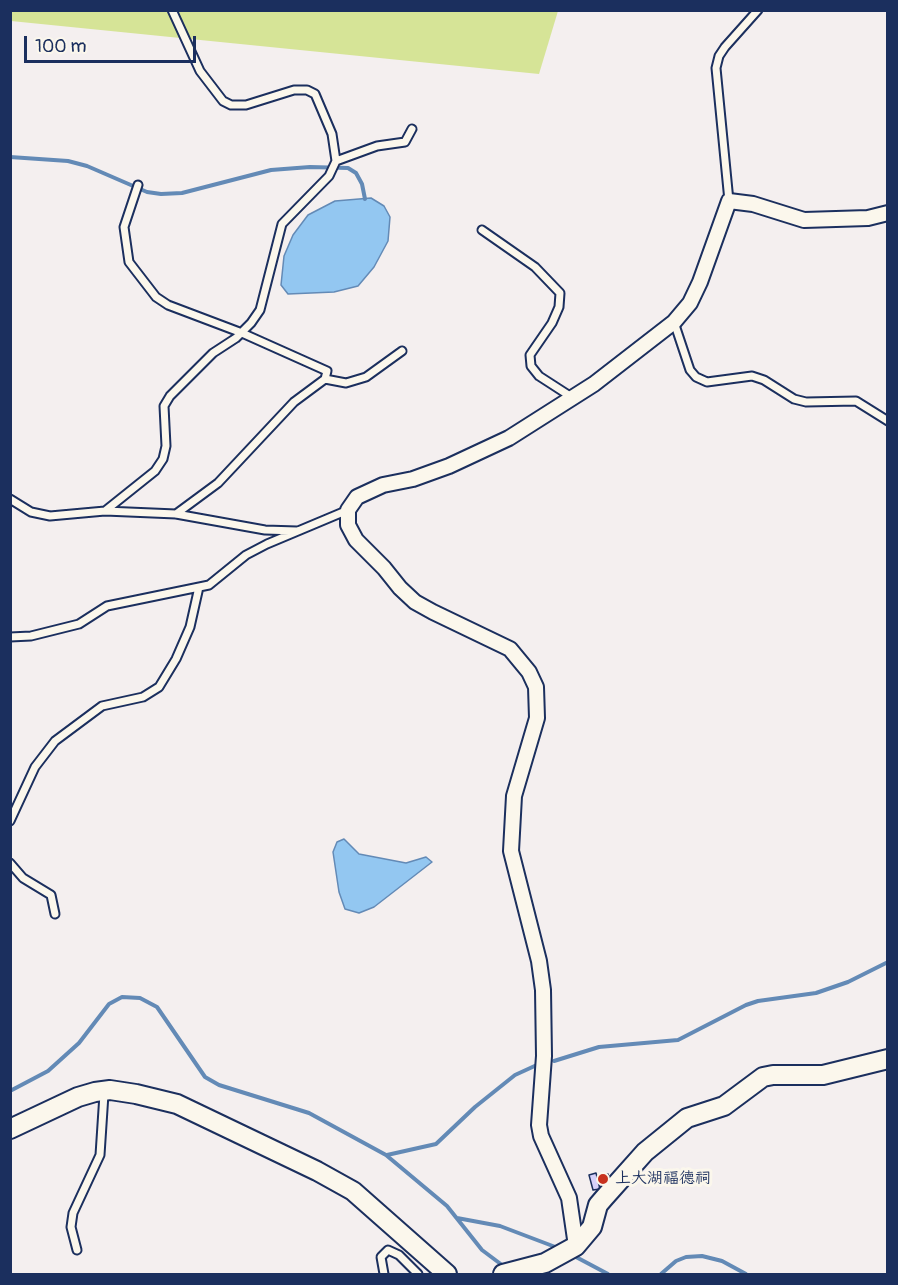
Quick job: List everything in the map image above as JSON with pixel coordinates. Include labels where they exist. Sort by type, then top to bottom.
[{"type":"street","points":[[576,1246],[569,1198],[541,1136],[539,1125],[544,1056],[543,990],[539,961],[511,851],[514,796],[537,718],[536,687],[529,672],[510,649],[433,612],[415,602],[400,588],[356,540],[348,525],[348,510],[357,497],[383,485],[413,479],[449,466],[509,438],[624,363],[674,322],[690,303],[700,282],[729,201],[753,204],[804,220],[868,218],[888,213]]},
{"type":"street","points":[[509,1273],[545,1263],[576,1246],[592,1227],[598,1206],[604,1198],[645,1152],[687,1118],[724,1106],[752,1084],[772,1075],[823,1075],[888,1059]]},
{"type":"street","points":[[10,1129],[78,1097],[104,1091],[136,1094],[177,1104],[317,1171],[353,1191],[447,1275]]},
{"type":"lane","points":[[105,511],[155,471],[164,459],[166,446],[162,417],[164,406],[170,396],[213,353],[242,333],[260,310],[282,224],[329,176],[336,161],[332,134],[315,94],[307,90],[294,90],[246,105],[231,105],[223,101],[200,71],[172,10]]},
{"type":"lane","points":[[729,201],[716,68],[719,56],[725,47],[758,10]]},
{"type":"lane","points":[[336,161],[376,146],[405,142],[412,129]]},
{"type":"lane","points":[[138,185],[124,227],[129,262],[156,297],[168,305],[242,333],[327,371],[325,380],[294,402],[209,491],[176,514]]},
{"type":"lane","points":[[482,230],[535,267],[560,293],[560,307],[552,323],[530,354],[531,366],[539,376],[573,398]]},
{"type":"lane","points":[[674,322],[690,370],[696,377],[707,382],[752,376],[764,380],[794,399],[806,402],[856,401],[888,422]]},
{"type":"lane","points":[[325,380],[346,383],[366,377],[402,351]]},
{"type":"lane","points":[[10,499],[31,512],[50,516],[105,511],[176,514],[264,530],[300,531]]},
{"type":"lane","points":[[10,637],[31,636],[79,624],[107,606],[198,587],[218,580],[246,555],[348,510]]},
{"type":"lane","points":[[10,821],[35,767],[55,741],[102,706],[143,697],[159,687],[188,633],[198,587]]},
{"type":"lane","points":[[10,863],[23,878],[51,895],[55,914]]},
{"type":"lane","points":[[77,1251],[71,1227],[74,1213],[100,1155],[104,1091]]},
{"type":"lane","points":[[384,1275],[381,1257],[388,1250],[399,1255],[418,1275]]},
{"type":"green space","points":[[10,11],[558,11],[539,74],[11,21]]},
{"type":"water","points":[[371,198],[384,206],[390,217],[388,241],[374,267],[358,286],[334,292],[288,294],[281,285],[284,256],[293,235],[308,215],[335,201]]},
{"type":"water","points":[[344,839],[359,854],[406,863],[426,857],[432,862],[374,907],[359,913],[345,909],[339,892],[333,852],[337,842]]},
{"type":"building","points":[[596,1173],[600,1189],[593,1190],[589,1175]]},
{"type":"building","name":"上大湖福德祠","points":[[608,1174],[610,1181],[599,1184],[597,1177]]},
{"type":"waterway","points":[[10,157],[68,161],[87,166],[147,192],[161,194],[182,193],[271,170],[310,167],[348,168],[356,173],[362,184],[365,199]]},
{"type":"waterway","points":[[554,1061],[599,1047],[678,1040],[746,1005],[758,1001],[816,993],[848,982],[888,962]]},
{"type":"waterway","points":[[10,1091],[48,1071],[79,1043],[109,1004],[122,997],[140,998],[157,1007],[205,1077],[219,1085],[309,1113],[386,1155],[447,1206],[482,1250],[506,1268]]},
{"type":"waterway","points":[[387,1155],[436,1144],[475,1107],[515,1075],[539,1064]]},
{"type":"waterway","points":[[457,1218],[500,1226],[558,1248]]},
{"type":"waterway","points":[[661,1274],[676,1261],[686,1257],[702,1256],[722,1261],[746,1274]]},
{"type":"waterway","points":[[576,1257],[608,1274]]},
{"type":"place","name":"上大湖福德祠","points":[[603,1179]]}]
